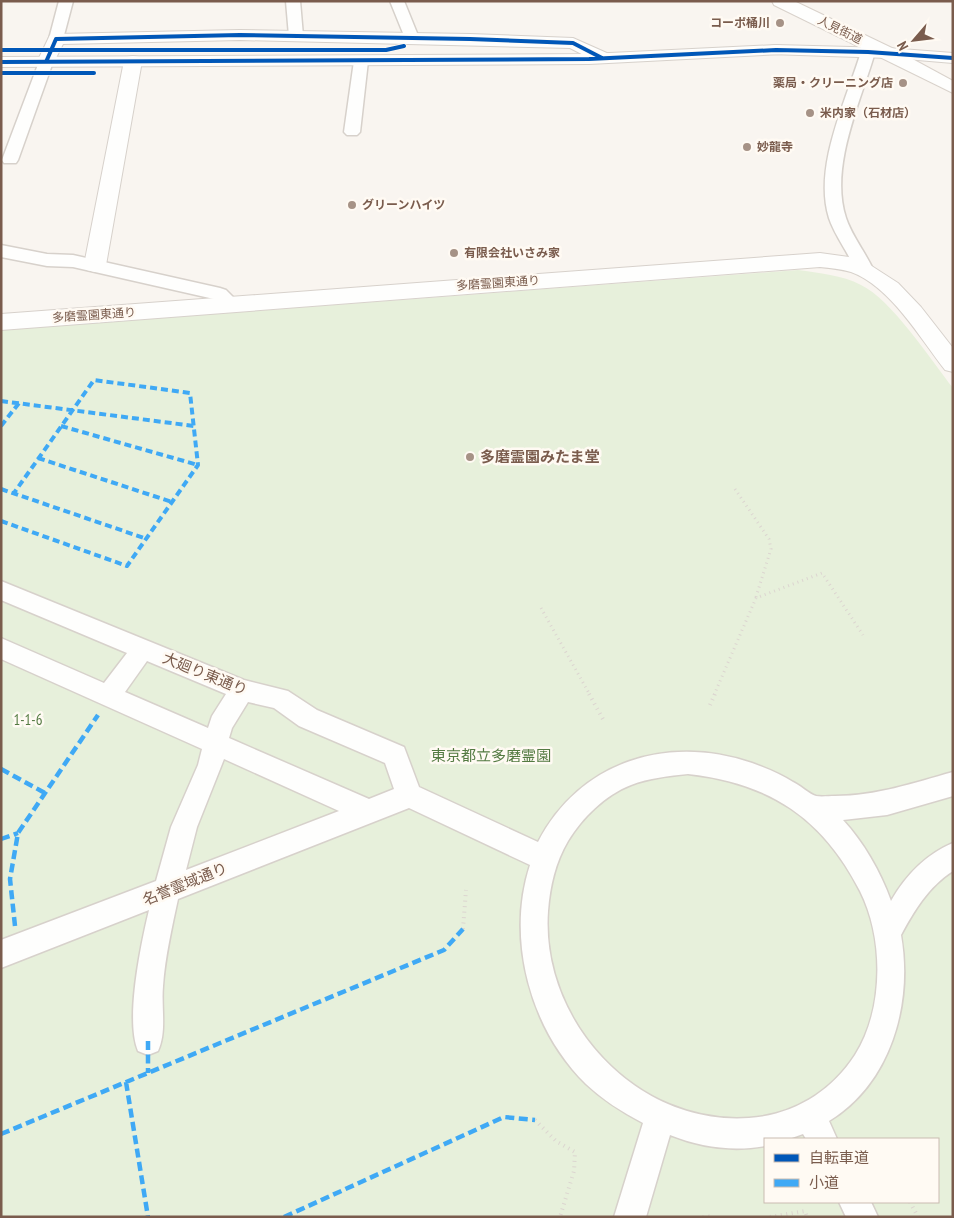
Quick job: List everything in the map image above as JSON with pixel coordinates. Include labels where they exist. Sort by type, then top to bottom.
[{"type":"street","name":"人見街道","points":[[780,1],[888,53],[953,88]]},
{"type":"street","points":[[46,62],[56,39],[296,36],[574,43],[603,58]]},
{"type":"street","points":[[1,62],[603,58],[776,50],[868,52],[953,58]]},
{"type":"street","points":[[95,265],[133,61]]},
{"type":"street","name":"多磨霊園東通り","points":[[1,322],[794,260],[820,260],[843,263],[864,269],[878,278],[900,298],[953,364]]},
{"type":"lane","points":[[56,39],[66,1]]},
{"type":"lane","points":[[293,1],[296,36]]},
{"type":"lane","points":[[396,1],[412,38]]},
{"type":"lane","points":[[864,269],[858,254],[837,218],[831,192],[836,159],[868,52]]},
{"type":"lane","points":[[352,132],[361,61]]},
{"type":"lane","points":[[10,160],[46,62]]},
{"type":"lane","points":[[1,251],[48,260],[73,261],[95,265],[220,294],[231,304]]},
{"type":"lane","name":"大廻り東通り","points":[[1,590],[242,690],[280,699],[308,718],[395,755],[409,795]]},
{"type":"lane","points":[[1,648],[216,742],[369,812],[409,795],[545,858]]},
{"type":"lane","points":[[109,695],[143,649]]},
{"type":"lane","points":[[148,1042],[149,986],[156,939],[167,890],[184,827],[210,766],[221,724],[242,690]]},
{"type":"lane","points":[[688,762],[720,765],[751,774],[783,788],[812,808],[837,833],[860,862],[876,895],[888,931],[892,966],[890,1002],[880,1037],[864,1069],[840,1096],[817,1128],[775,1130],[737,1135],[698,1130],[660,1116],[624,1097],[593,1070],[567,1038],[548,1003],[537,966],[532,930],[534,895],[545,858],[557,833],[576,808],[600,788],[627,774],[656,765],[688,762]]},
{"type":"lane","points":[[812,808],[856,808],[887,803],[953,784]]},
{"type":"lane","name":"名誉霊域通り","points":[[1,954],[369,812]]},
{"type":"lane","points":[[888,931],[912,889],[933,868],[953,856]]},
{"type":"lane","points":[[630,1217],[660,1116]]},
{"type":"lane","points":[[855,1203],[862,1217]]},
{"type":"path","points":[[710,705],[756,598],[771,549],[769,539],[735,489]]},
{"type":"path","points":[[756,598],[822,573],[863,635]]},
{"type":"path","points":[[541,608],[604,721]]},
{"type":"path","points":[[463,929],[466,890]]},
{"type":"path","points":[[535,1120],[556,1141],[576,1152],[574,1172],[560,1217]]},
{"type":"path","points":[[911,1203],[918,1217]]},
{"type":"path","points":[[770,1217],[805,1211],[807,1217]]},
{"type":"path","points":[[704,1217],[705,1215],[711,1217]]},
{"type":"green space","name":"東京都立多磨霊園","points":[[798,270],[830,275],[854,282],[873,292],[885,303],[910,331],[953,388],[953,1217],[1,1217],[1,330]]},
{"type":"marked path","points":[[1,521],[127,566],[198,465],[190,393],[94,380],[14,493]]},
{"type":"marked path","points":[[1,401],[194,426]]},
{"type":"marked path","points":[[1,426],[19,403]]},
{"type":"marked path","points":[[61,426],[198,465]]},
{"type":"marked path","points":[[38,458],[172,502]]},
{"type":"marked path","points":[[1,489],[147,539]]},
{"type":"marked path","points":[[15,926],[10,879],[18,833],[98,715]]},
{"type":"marked path","points":[[1,769],[45,793]]},
{"type":"marked path","points":[[1,839],[18,833]]},
{"type":"marked path","points":[[1,1134],[444,950],[463,929]]},
{"type":"marked path","points":[[148,1041],[148,1073]]},
{"type":"marked path","points":[[126,1082],[148,1217]]},
{"type":"marked path","points":[[284,1217],[504,1117],[535,1120]]},
{"type":"cycle path","points":[[46,62],[56,39],[240,35],[470,39],[573,43],[602,58]]},
{"type":"cycle path","points":[[1,50],[386,50],[404,46]]},
{"type":"cycle path","points":[[1,62],[589,59],[776,50],[868,52],[953,58]]},
{"type":"cycle path","points":[[1,73],[94,73]]},
{"type":"place","name":"コーポ桶川","points":[[780,23]]},
{"type":"place","name":"薬局・クリーニング店","points":[[903,83]]},
{"type":"place","name":"米内家（石材店）","points":[[810,113]]},
{"type":"place","name":"妙龍寺","points":[[747,147]]},
{"type":"place","name":"グリーンハイツ","points":[[352,205]]},
{"type":"place","name":"有限会社いさみ家","points":[[454,253]]},
{"type":"place","name":"多磨霊園みたま堂","points":[[470,457]]},
{"type":"park label","name":"1-1-6","points":[[28,720]]}]
